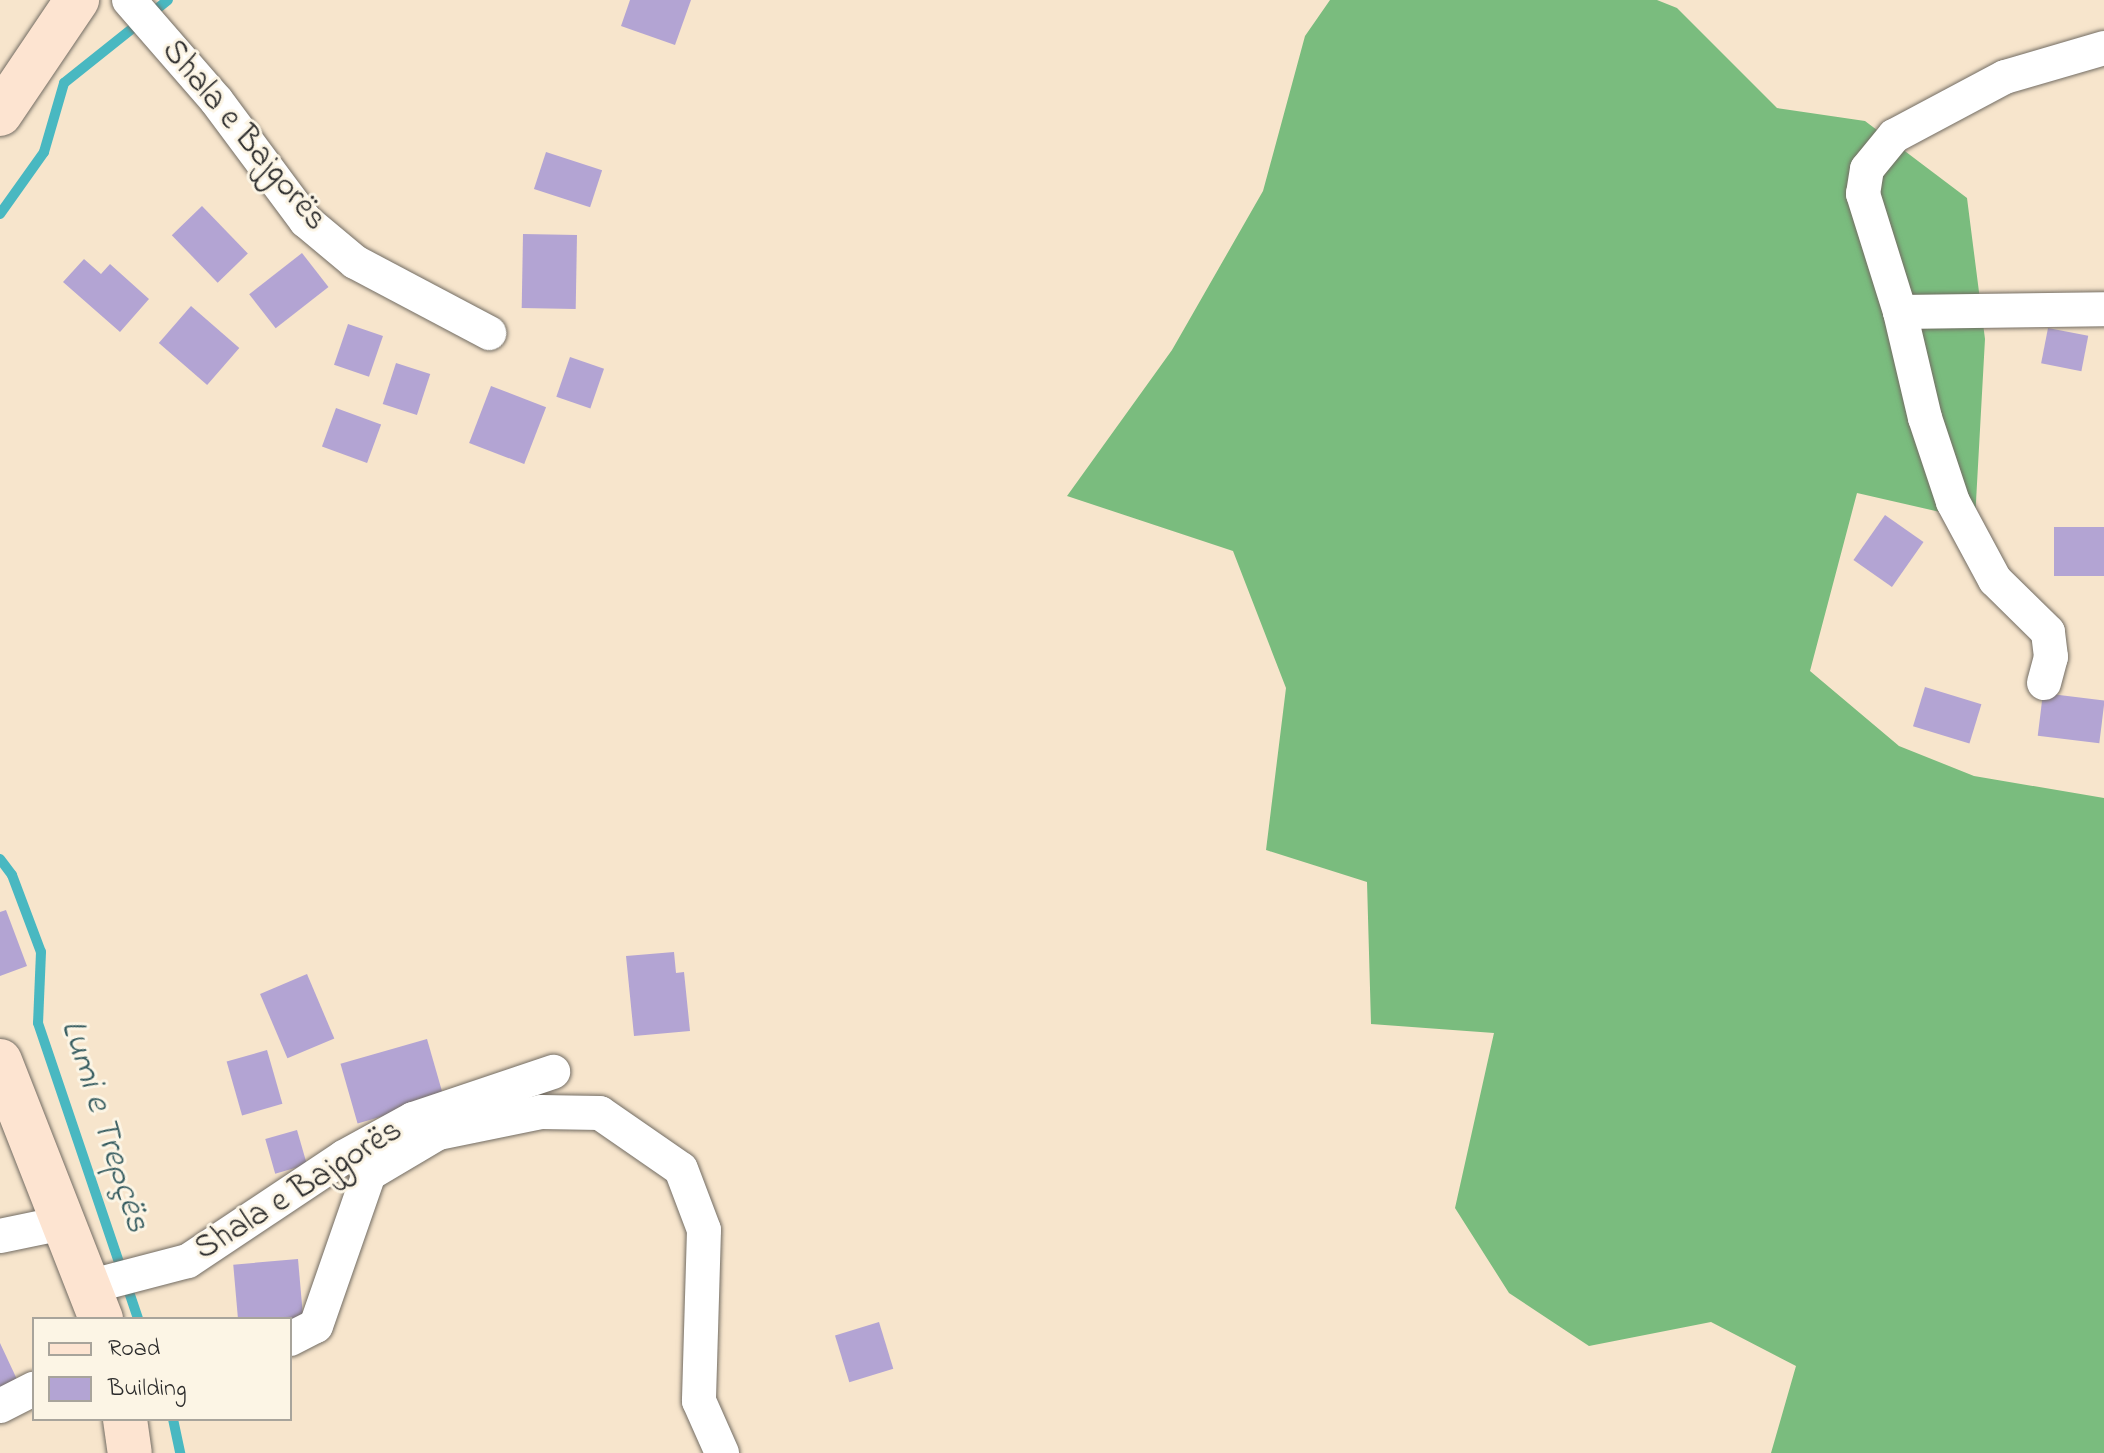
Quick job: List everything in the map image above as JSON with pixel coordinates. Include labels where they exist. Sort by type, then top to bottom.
[{"type":"main road","points":[[0,114],[77,0]]},
{"type":"main road","name":"Shala e Bajgorës","points":[[0,1061],[94,1303]]},
{"type":"main road","points":[[125,1421],[130,1453]]},
{"type":"street","name":"Shala e Bajgorës","points":[[144,17],[216,100],[306,221],[355,262],[489,333]]},
{"type":"street","points":[[2044,683],[2051,657],[2048,632],[1995,580],[1953,502],[1925,418],[1900,312],[1863,194],[1867,169],[1894,136],[2005,77],[2104,48]]},
{"type":"street","points":[[1900,312],[2104,309]]},
{"type":"street","name":"Shala e Bajgorës","points":[[94,1303],[188,1261],[344,1157],[413,1119],[553,1072]]},
{"type":"street","name":"Shala e Bajgorës","points":[[292,1338],[316,1326],[369,1174],[438,1133],[541,1112],[600,1113],[681,1169],[704,1230],[699,1401],[722,1453]]},
{"type":"street","points":[[0,1236],[63,1223]]},
{"type":"street","points":[[0,1406],[32,1390]]},
{"type":"green space","points":[[1330,0],[1657,0],[1677,8],[1777,108],[1865,121],[1967,198],[1985,339],[1975,520],[1857,493],[1810,671],[1899,746],[1974,776],[2104,798],[2104,1453],[1771,1453],[1796,1366],[1711,1322],[1589,1346],[1509,1293],[1455,1208],[1494,1033],[1371,1024],[1367,882],[1266,850],[1286,688],[1233,551],[1067,496],[1172,350],[1263,191],[1305,36]]},
{"type":"building","points":[[630,0],[691,0],[675,45],[621,26]]},
{"type":"building","points":[[546,152],[602,170],[590,207],[534,189]]},
{"type":"building","points":[[202,206],[248,253],[218,283],[172,235]]},
{"type":"building","points":[[523,234],[577,235],[576,309],[522,308]]},
{"type":"building","points":[[302,253],[328,287],[276,328],[249,294]]},
{"type":"building","points":[[84,259],[101,274],[110,264],[149,299],[120,332],[63,282]]},
{"type":"building","points":[[191,306],[239,348],[207,385],[159,343]]},
{"type":"building","points":[[348,324],[383,336],[369,377],[334,365]]},
{"type":"building","points":[[2048,328],[2088,336],[2081,371],[2041,363]]},
{"type":"building","points":[[570,357],[604,369],[590,408],[556,397]]},
{"type":"building","points":[[396,363],[430,374],[417,415],[383,404]]},
{"type":"building","points":[[491,386],[546,407],[524,464],[469,443]]},
{"type":"building","points":[[336,408],[381,424],[367,463],[322,447]]},
{"type":"building","points":[[1885,515],[1924,542],[1892,587],[1853,560]]},
{"type":"building","points":[[2054,527],[2104,527],[2104,576],[2054,576]]},
{"type":"building","points":[[1925,687],[1981,704],[1969,743],[1913,726]]},
{"type":"building","points":[[2043,693],[2104,700],[2099,743],[2038,736]]},
{"type":"building","points":[[6,910],[27,966],[0,976],[0,912]]},
{"type":"building","points":[[674,952],[676,973],[684,972],[690,1031],[634,1036],[626,956]]},
{"type":"building","points":[[307,974],[334,1038],[287,1058],[260,994]]},
{"type":"building","points":[[427,1039],[444,1099],[358,1123],[340,1064]]},
{"type":"building","points":[[267,1050],[282,1104],[242,1115],[227,1062]]},
{"type":"building","points":[[297,1130],[307,1165],[275,1174],[265,1139]]},
{"type":"building","points":[[298,1259],[303,1319],[238,1317],[233,1265]]},
{"type":"building","points":[[879,1322],[893,1369],[849,1382],[835,1335]]},
{"type":"building","points":[[0,1343],[21,1388],[0,1398]]},
{"type":"waterway","name":"Lumi e Trepçës","points":[[0,214],[44,152],[64,83],[168,0]]},
{"type":"waterway","name":"Lumi e Trepçës","points":[[0,859],[12,875],[41,952],[38,1023],[137,1317]]},
{"type":"waterway","name":"Lumi e Trepçës","points":[[173,1421],[180,1453]]}]
